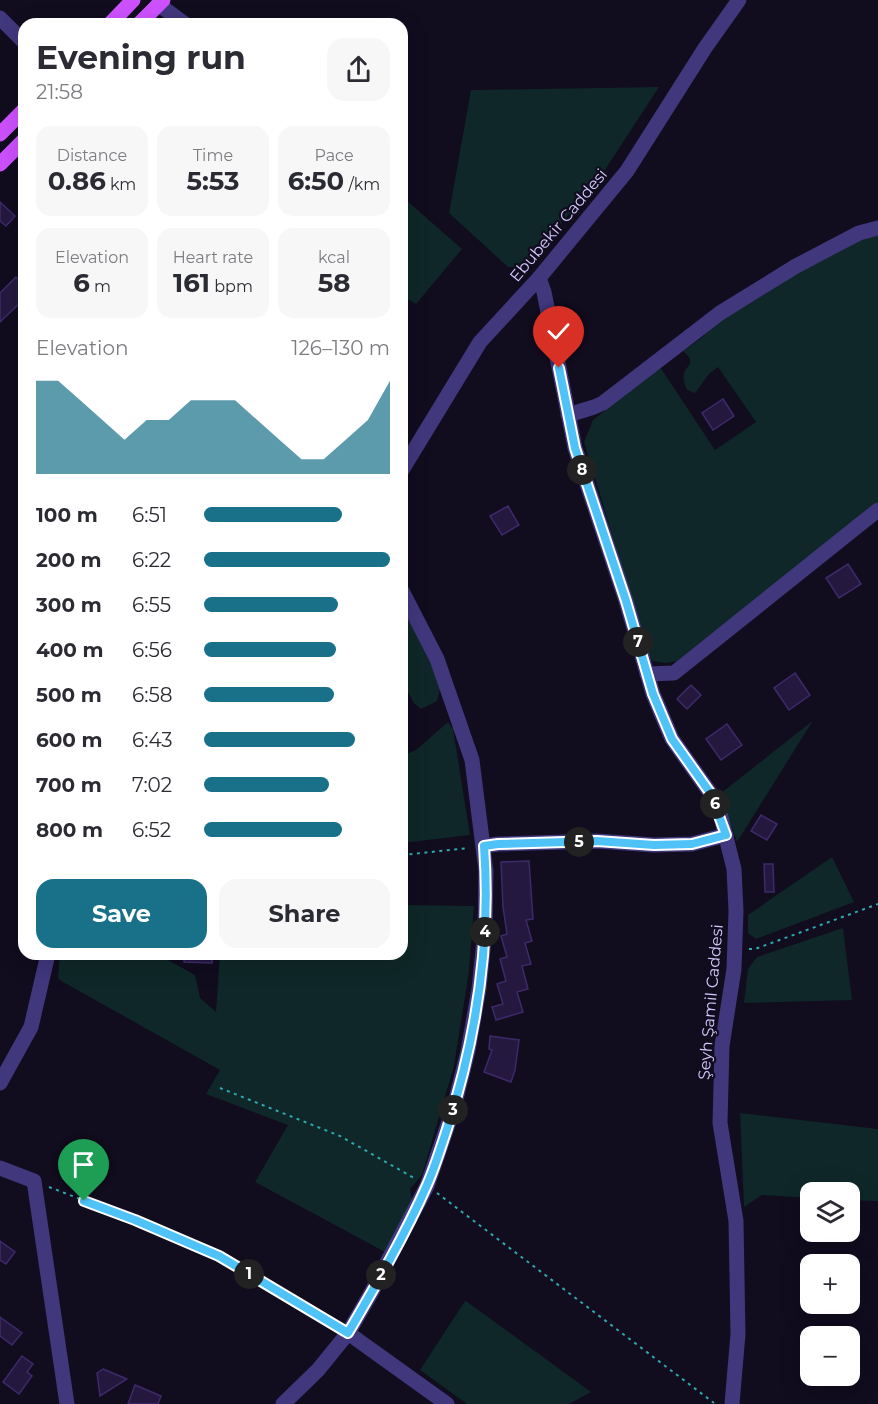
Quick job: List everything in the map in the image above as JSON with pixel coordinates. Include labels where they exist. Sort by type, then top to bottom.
[{"type":"main road","points":[[116,18],[133,0]]},
{"type":"main road","points":[[145,18],[160,2]]},
{"type":"main road","points":[[0,134],[18,116]]},
{"type":"main road","points":[[0,164],[18,146]]},
{"type":"street","name":"Ebubekir Caddesi","points":[[408,460],[480,342],[539,278],[627,171],[705,48],[739,0]]},
{"type":"street","points":[[160,2],[178,18]]},
{"type":"street","points":[[0,18],[18,36]]},
{"type":"street","points":[[568,415],[603,403],[720,313],[796,266],[859,232],[878,228]]},
{"type":"street","name":"Şeyh Şamil Caddesi","points":[[539,278],[544,292],[575,448],[626,601],[653,694],[668,730],[711,794],[726,835],[734,869],[736,911],[734,969],[722,1046],[720,1123],[736,1221],[738,1334],[732,1404]]},
{"type":"street","points":[[647,674],[674,673],[878,510]]},
{"type":"street","points":[[283,1404],[318,1370],[348,1333],[427,1186],[454,1107],[468,1051],[479,989],[485,930],[484,846],[472,760],[437,659],[408,603]]},
{"type":"street","points":[[484,846],[597,841],[654,845],[692,844],[726,835]]},
{"type":"street","points":[[0,1083],[32,1027],[47,960]]},
{"type":"street","points":[[0,1168],[34,1181],[67,1404]]},
{"type":"street","points":[[348,1333],[447,1404]]},
{"type":"path","points":[[408,854],[484,846]]},
{"type":"path","points":[[734,949],[755,949],[878,904]]},
{"type":"path","points":[[220,1088],[340,1136],[427,1186],[714,1404]]},
{"type":"path","points":[[34,1181],[135,1220],[219,1256],[348,1333]]},
{"type":"green space","points":[[659,87],[597,182],[522,268],[508,267],[449,213],[471,90]]},
{"type":"green space","points":[[408,202],[462,249],[416,304],[408,299]]},
{"type":"green space","points":[[878,234],[878,502],[677,661],[666,663],[652,661],[584,442],[593,420],[660,367],[715,450],[756,422],[718,367],[709,374],[695,393],[687,390],[684,373],[690,360],[683,351],[721,320],[799,271],[863,237]]},
{"type":"green space","points":[[408,616],[431,663],[440,689],[437,701],[421,709],[414,703],[408,692]]},
{"type":"green space","points":[[448,722],[453,729],[470,835],[408,842],[408,753],[416,750]]},
{"type":"green space","points":[[812,722],[737,842],[720,794]]},
{"type":"green space","points":[[832,857],[854,902],[756,939],[748,933],[748,915]]},
{"type":"green space","points":[[408,905],[474,906],[469,971],[454,1066],[422,1175],[410,1189],[412,1200],[385,1252],[255,1182],[288,1125],[206,1094],[220,1070],[63,982],[58,978],[60,960],[168,960],[195,975],[200,998],[216,1012],[220,960],[408,960]]},
{"type":"green space","points":[[843,928],[852,1000],[744,1003],[748,969],[757,957]]},
{"type":"green space","points":[[740,1113],[878,1129],[878,1201],[860,1200],[860,1182],[800,1182],[800,1197],[762,1195],[744,1207]]},
{"type":"green space","points":[[465,1301],[591,1392],[569,1404],[467,1404],[420,1370]]},
{"type":"building","points":[[0,202],[15,216],[6,226],[0,221]]},
{"type":"building","points":[[16,277],[18,279],[18,305],[0,322],[0,293]]},
{"type":"building","points":[[723,399],[734,416],[713,430],[702,413]]},
{"type":"building","points":[[508,506],[519,525],[502,535],[490,516]]},
{"type":"building","points":[[848,564],[861,584],[839,598],[826,578]]},
{"type":"building","points":[[795,673],[810,695],[789,710],[774,688]]},
{"type":"building","points":[[691,685],[701,695],[687,709],[677,699]]},
{"type":"building","points":[[727,724],[742,745],[721,760],[706,739]]},
{"type":"building","points":[[761,815],[777,824],[767,840],[751,831]]},
{"type":"building","points":[[529,861],[533,919],[526,920],[532,941],[525,943],[531,964],[522,966],[528,989],[517,992],[523,1012],[496,1020],[492,1007],[503,1004],[497,984],[506,981],[500,959],[507,957],[501,936],[507,934],[501,862]]},
{"type":"building","points":[[764,864],[773,864],[774,892],[765,892]]},
{"type":"building","points":[[184,960],[212,960],[212,963],[184,962]]},
{"type":"building","points":[[490,1036],[519,1040],[511,1082],[484,1072],[492,1050],[489,1049]]},
{"type":"building","points":[[0,1241],[15,1252],[6,1264],[0,1260]]},
{"type":"building","points":[[0,1317],[22,1333],[12,1345],[0,1336]]},
{"type":"building","points":[[22,1356],[33,1364],[27,1372],[32,1376],[19,1394],[3,1382]]},
{"type":"building","points":[[103,1369],[127,1379],[100,1396],[97,1373]]},
{"type":"building","points":[[135,1385],[161,1396],[158,1404],[128,1404]]},
{"type":"route","points":[[84,1201],[219,1256],[348,1333],[427,1186],[454,1107],[468,1051],[479,989],[485,930],[484,846],[597,841],[654,845],[692,844],[726,835],[711,794],[672,739],[653,694],[626,601],[575,448],[559,368]]}]
